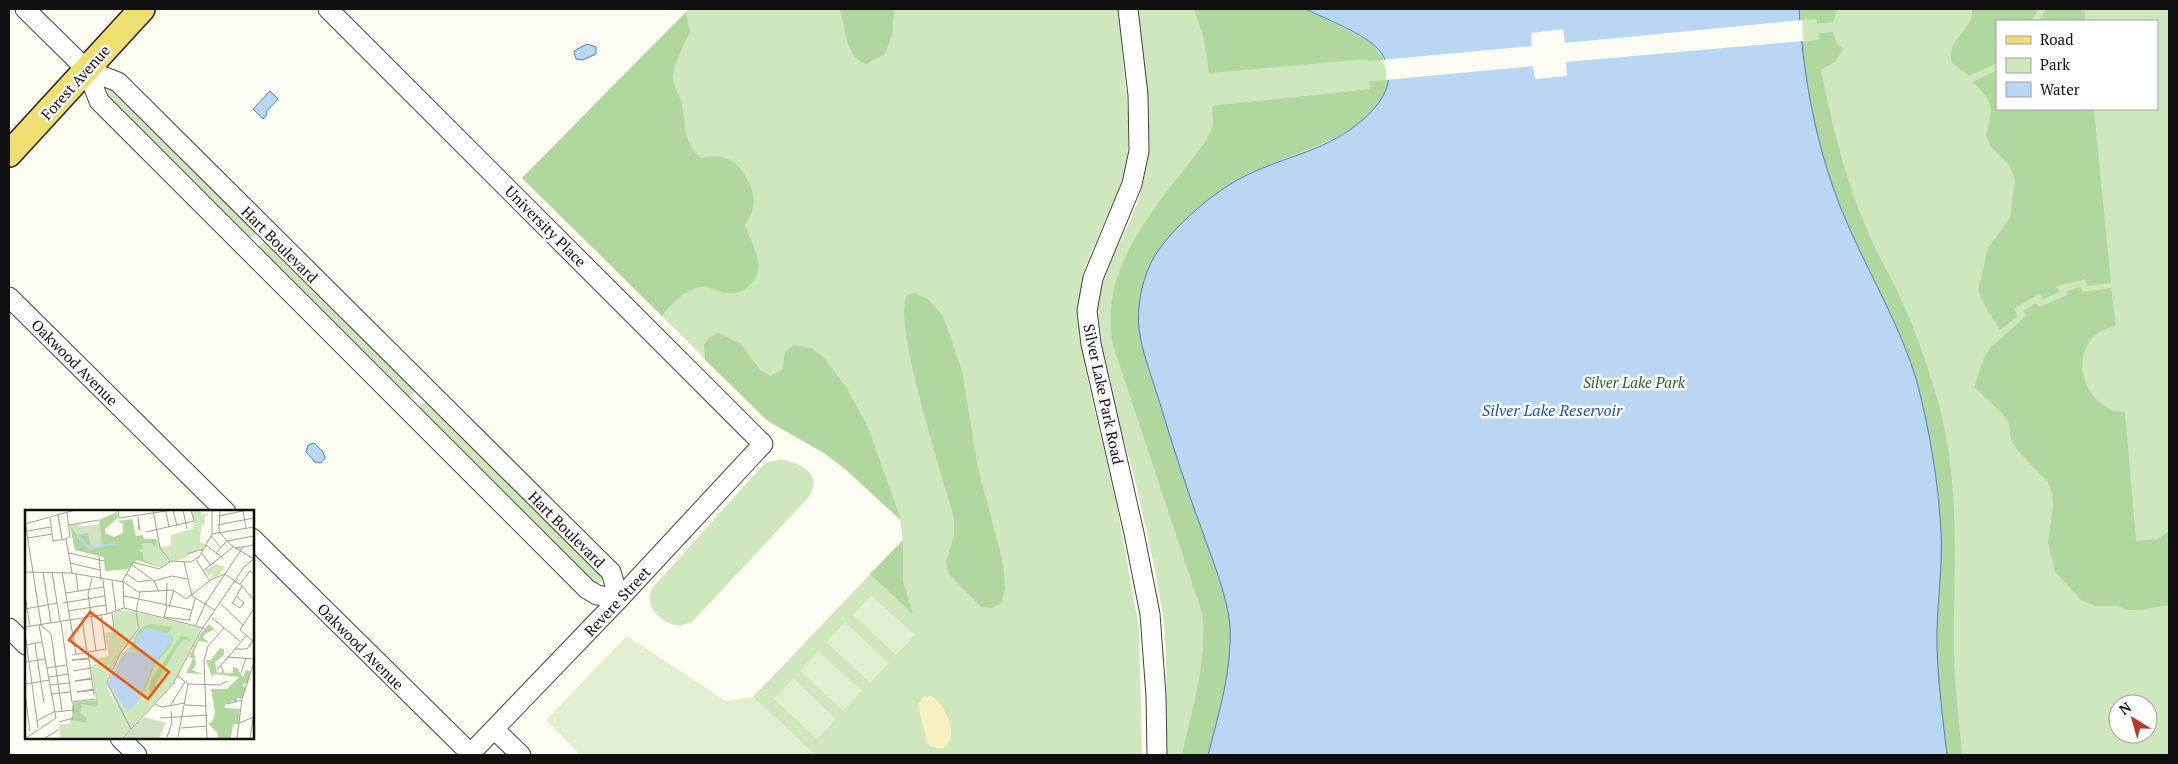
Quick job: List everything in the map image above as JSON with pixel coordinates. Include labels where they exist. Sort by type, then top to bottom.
[{"type":"main road","name":"Forest Avenue","points":[[9,154],[142,9]]},
{"type":"street","name":"Hart Boulevard","points":[[25,9],[87,70],[118,82],[611,572],[619,599],[597,594],[587,588],[99,101],[87,70]]},
{"type":"street","name":"University Place","points":[[328,9],[763,444]]},
{"type":"street","name":"Silver Lake Park Road","points":[[1128,9],[1138,95],[1139,151],[1132,184],[1093,278],[1087,311],[1091,344],[1134,533],[1150,614],[1156,696],[1157,755]]},
{"type":"street","name":"Oakwood Avenue","points":[[9,296],[224,510]]},
{"type":"street","name":"Revere Street","points":[[470,754],[619,599],[763,444]]},
{"type":"street","name":"Oakwood Avenue","points":[[254,540],[470,754]]},
{"type":"street","points":[[9,628],[25,644]]},
{"type":"street","points":[[495,730],[521,755]]},
{"type":"street","points":[[121,739],[137,755]]},
{"type":"green space","points":[[689,9],[1118,9],[1129,125],[1127,165],[1118,191],[1083,271],[1079,318],[1086,373],[1117,507],[1139,627],[1142,755],[815,755],[753,697],[903,540],[900,520],[845,469],[824,453],[768,421],[522,178]]},
{"type":"green space","points":[[840,9],[894,9],[892,35],[885,54],[866,64],[854,55],[847,40]]},
{"type":"green space","name":"Silver Lake Reservoir","points":[[1138,9],[2169,9],[2169,755],[1166,755],[1166,668],[1163,617],[1133,471],[1103,359],[1098,314],[1103,282],[1130,222],[1141,191],[1146,169],[1148,146],[1148,100]]},
{"type":"green space","points":[[1194,9],[1306,9],[1372,43],[1384,60],[1368,61],[1367,59],[1209,73],[1204,38]]},
{"type":"green space","points":[[1799,9],[1838,9],[1833,22],[1817,24],[1817,19],[1800,20]]},
{"type":"green space","points":[[1972,9],[2039,9],[2032,20],[1996,20],[1996,63],[1969,76],[1952,63],[1951,55],[1952,48],[1972,16]]},
{"type":"green space","points":[[2046,9],[2084,9],[2085,20],[2040,20]]},
{"type":"green space","points":[[686,12],[690,32],[677,62],[673,79],[681,101],[686,132],[691,146],[701,158],[717,157],[730,160],[740,168],[748,181],[753,192],[754,204],[751,215],[745,225],[755,248],[758,272],[749,286],[737,293],[725,293],[705,287],[696,288],[674,302],[662,316],[522,178]]},
{"type":"green space","points":[[1833,32],[1836,42],[1843,49],[1836,61],[1821,70],[1840,152],[1852,192],[1875,248],[1900,297],[1918,339],[1937,399],[1947,444],[1954,504],[1954,654],[1962,755],[1947,755],[1940,701],[1937,646],[1941,547],[1940,514],[1930,439],[1922,402],[1905,346],[1852,235],[1825,166],[1807,90],[1801,42],[1819,40],[1819,33]]},
{"type":"green space","points":[[1996,70],[1996,110],[2094,110],[2111,283],[2087,286],[2086,279],[2057,286],[2059,292],[2043,299],[2040,293],[2014,309],[2018,316],[2000,330],[1985,306],[1978,290],[1988,248],[2010,218],[2015,180],[2009,165],[1991,147],[1986,136],[1991,112],[1989,101],[1973,82]]},
{"type":"green space","points":[[1388,80],[1383,98],[1371,114],[1331,139],[1247,174],[1223,189],[1191,215],[1149,266],[1139,311],[1141,342],[1179,465],[1220,582],[1227,605],[1230,626],[1227,675],[1208,755],[1182,755],[1201,667],[1203,649],[1202,613],[1113,345],[1111,315],[1115,287],[1124,261],[1137,235],[1206,141],[1213,125],[1212,106],[1370,89],[1369,81]]},
{"type":"green space","points":[[112,88],[255,230],[254,237],[247,238],[108,100],[106,91]]},
{"type":"green space","points":[[266,240],[415,390],[412,396],[408,397],[259,248],[260,244]]},
{"type":"green space","points":[[2081,287],[2083,292],[2111,288],[2116,326],[2098,333],[2088,343],[2083,355],[2082,369],[2085,382],[2091,393],[2100,403],[2112,410],[2125,412],[2136,541],[2158,539],[2169,531],[2169,605],[2141,610],[2127,610],[2118,606],[2096,606],[2081,600],[2055,572],[2048,543],[2053,506],[2052,492],[2047,481],[2018,451],[2011,440],[2009,424],[2004,415],[1974,387],[1984,358],[1990,348],[2026,316],[2023,311],[2036,303],[2039,307],[2067,295],[2066,291]]},
{"type":"green space","points":[[914,293],[928,299],[943,316],[962,371],[978,468],[1003,563],[1005,589],[1001,603],[993,608],[981,607],[949,574],[946,562],[954,536],[954,519],[921,403],[907,337],[904,312],[907,295]]},
{"type":"green space","points":[[718,333],[740,343],[761,371],[771,376],[782,370],[785,352],[794,345],[811,348],[823,356],[846,387],[868,427],[901,520],[845,469],[824,453],[768,421],[705,360],[704,344],[710,337]]},
{"type":"green space","points":[[428,401],[603,576],[600,583],[593,583],[420,411],[420,405]]},
{"type":"green space","points":[[781,459],[803,467],[812,476],[814,482],[813,490],[808,498],[692,622],[680,626],[673,625],[660,618],[655,613],[650,601],[653,587],[765,463]]},
{"type":"green space","points":[[903,540],[903,581],[913,614],[870,574]]},
{"type":"green space","points":[[871,595],[915,635],[896,655],[853,615]]},
{"type":"green space","points":[[845,622],[889,663],[870,683],[826,642]]},
{"type":"green space","points":[[627,636],[726,701],[753,697],[815,755],[580,755],[546,720]]},
{"type":"green space","points":[[818,651],[862,691],[843,711],[800,671]]},
{"type":"green space","points":[[793,678],[836,719],[817,739],[774,699]]},
{"type":"sand","points":[[931,696],[942,706],[950,722],[950,738],[941,749],[930,746],[927,743],[918,705],[923,697]]},
{"type":"water","name":"Silver Lake Reservoir","points":[[1306,9],[1799,9],[1809,95],[1830,180],[1852,234],[1904,344],[1917,382],[1930,438],[1936,475],[1941,531],[1937,647],[1947,755],[1208,755],[1227,675],[1230,642],[1229,615],[1220,580],[1180,467],[1144,355],[1139,329],[1139,305],[1144,280],[1157,252],[1179,226],[1207,201],[1236,181],[1260,169],[1318,147],[1340,136],[1361,121],[1379,102],[1389,79],[1388,67],[1382,54],[1368,40],[1358,34]]},
{"type":"water","points":[[587,44],[596,47],[596,54],[583,60],[576,59],[574,51]]},
{"type":"water","points":[[270,91],[278,99],[266,112],[267,114],[263,119],[253,109]]},
{"type":"water","points":[[314,443],[323,452],[325,458],[321,463],[315,462],[306,452],[308,445]]},
{"type":"pier","points":[[1802,20],[1803,41],[1566,62],[1567,76],[1535,79],[1533,66],[1386,80],[1386,69],[1382,60],[1532,46],[1531,33],[1563,29],[1565,43]]},
{"type":"park label","name":"Silver Lake Park","points":[[1634,382]]}]
